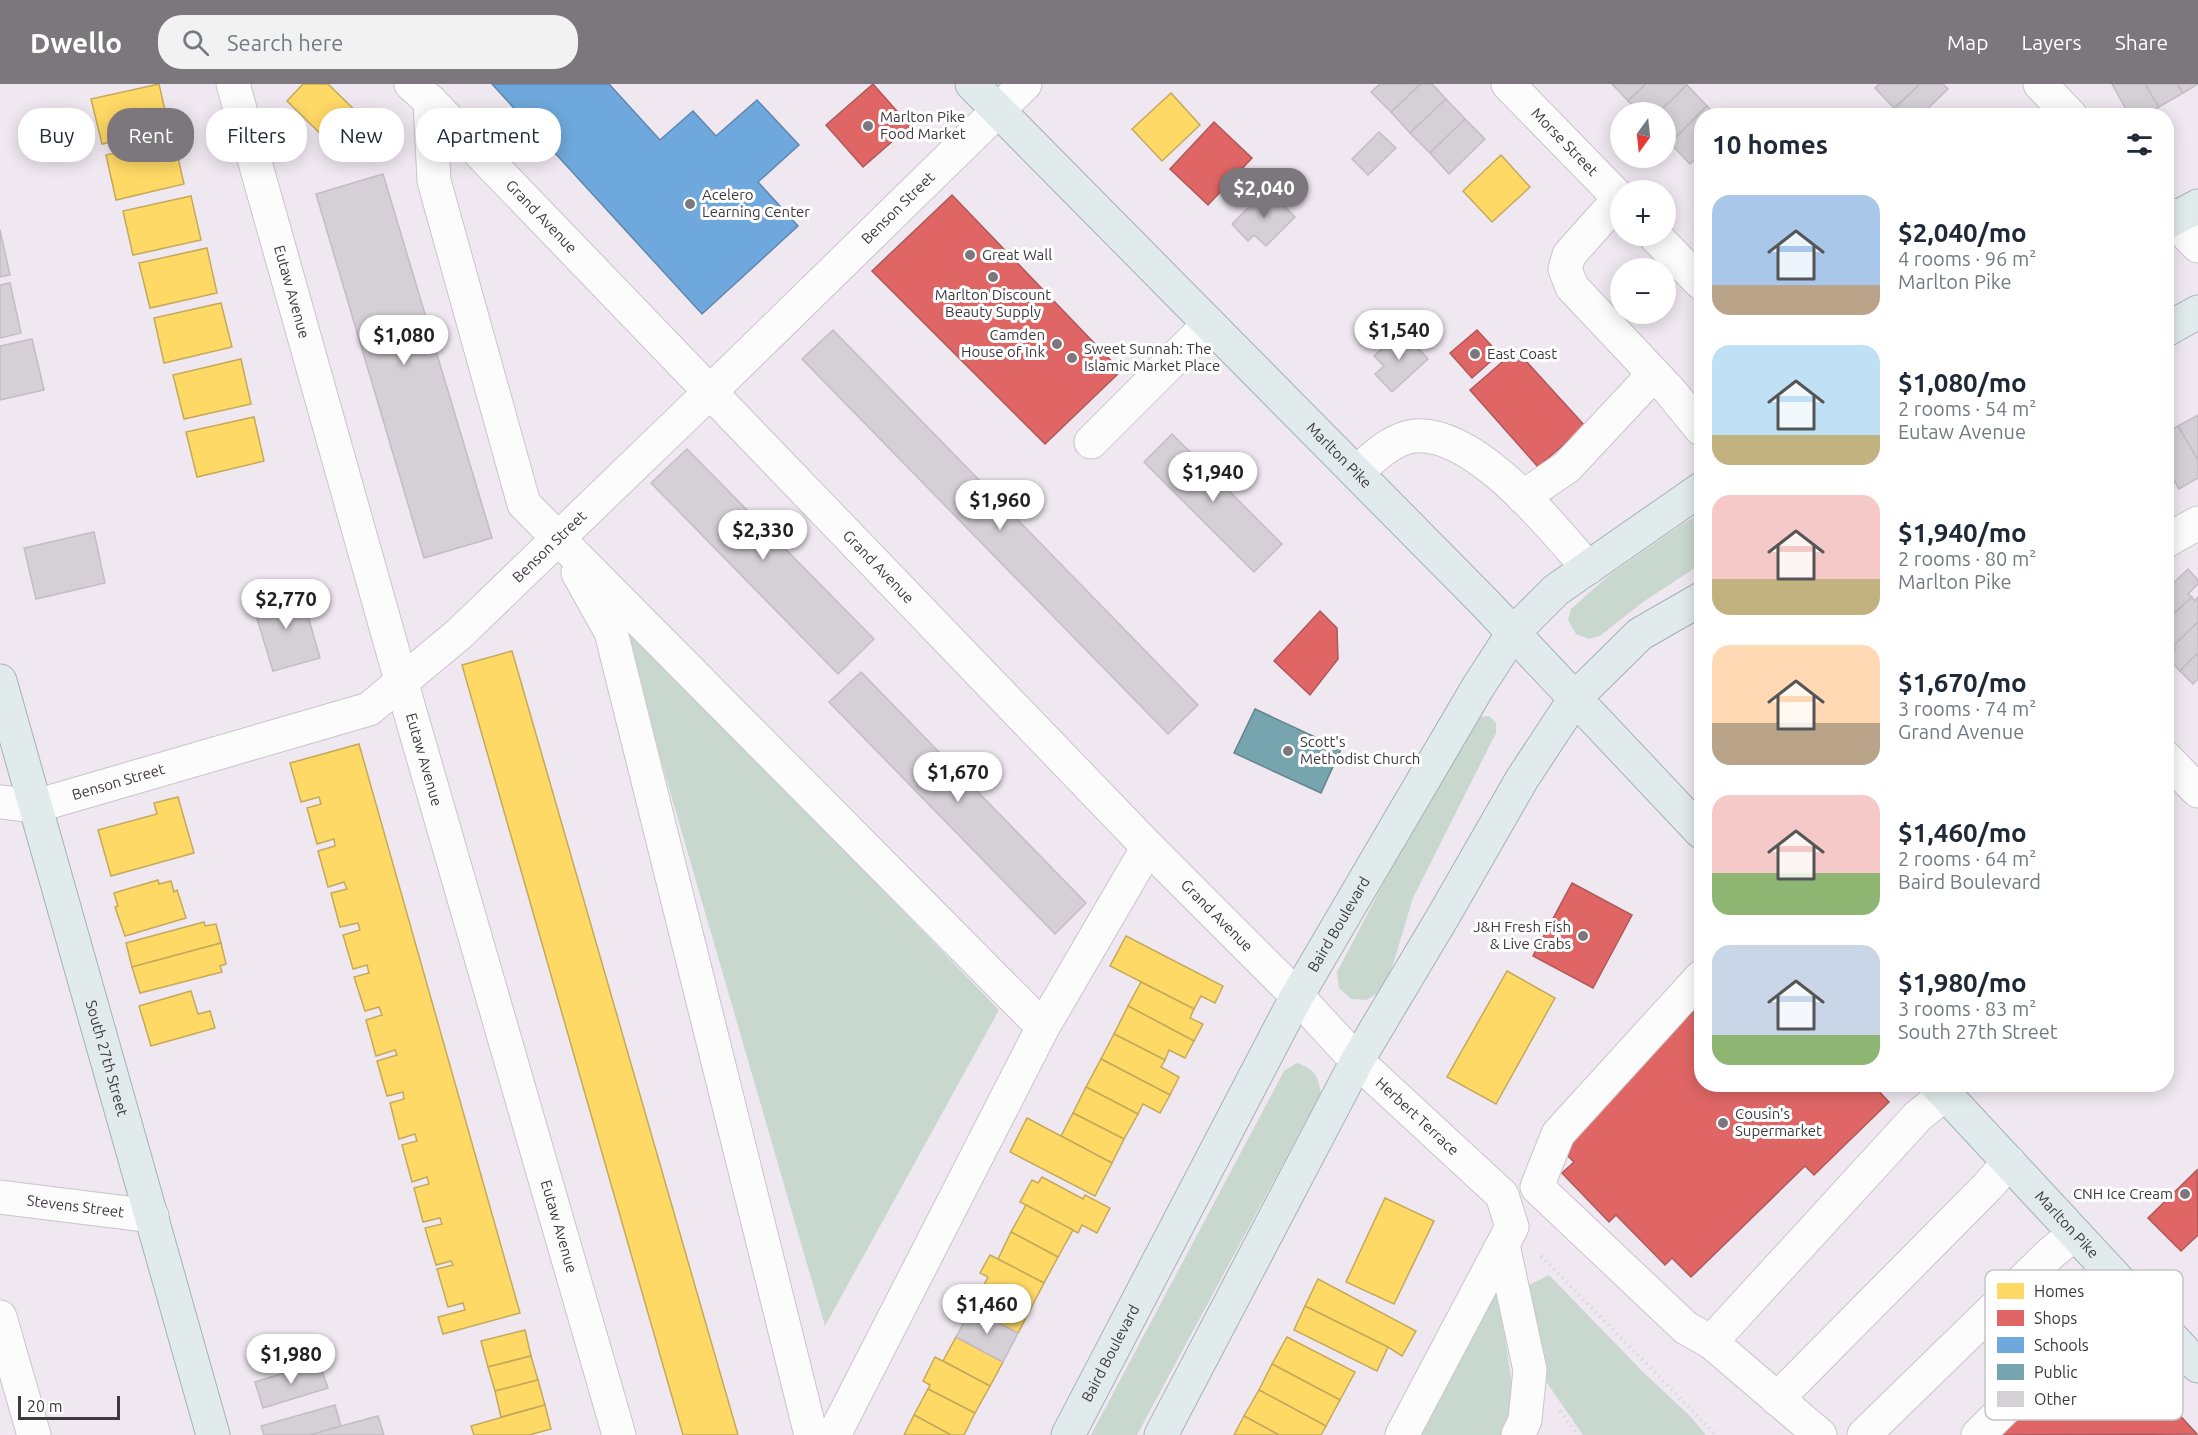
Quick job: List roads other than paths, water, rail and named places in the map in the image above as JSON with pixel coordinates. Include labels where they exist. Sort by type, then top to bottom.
[{"type":"main road","name":"Marlton Pike","points":[[972,84],[1514,633],[1694,824]]},
{"type":"main road","points":[[2174,326],[2198,312]]},
{"type":"main road","name":"Baird Boulevard","points":[[1068,1435],[1297,996],[1478,687],[1514,633],[1556,590],[1694,494]]},
{"type":"main road","points":[[1161,1435],[1357,1061],[1522,779],[1576,697],[1640,634],[1694,602]]},
{"type":"main road","name":"South 27th Street","points":[[0,681],[213,1435]]},
{"type":"main road","name":"Marlton Pike","points":[[1944,1092],[2108,1270]]},
{"type":"main road","name":"Marlton Pike","points":[[2183,1350],[2198,1366]]},
{"type":"street","name":"Eutaw Avenue","points":[[233,84],[402,684],[619,1435]]},
{"type":"street","name":"Benson Street","points":[[0,802],[36,806],[369,709],[402,684],[459,634],[560,538],[1024,84]]},
{"type":"street","name":"Morse Street","points":[[1508,84],[1610,189]]},
{"type":"street","points":[[2040,84],[2063,108]]},
{"type":"street","points":[[420,93],[434,181],[524,504],[1043,1027]]},
{"type":"street","name":"Grand Avenue","points":[[420,93],[1148,847],[1297,996]]},
{"type":"street","points":[[1610,210],[1569,255],[1565,269],[1572,287],[1654,374],[1694,421]]},
{"type":"street","points":[[2176,215],[2198,246]]},
{"type":"street","points":[[1665,246],[1694,276]]},
{"type":"street","points":[[1091,442],[1209,324]]},
{"type":"street","points":[[1523,497],[1567,467],[1654,374]]},
{"type":"street","points":[[1357,472],[1386,446],[1413,436],[1442,439],[1475,457],[1511,483],[1588,568]]},
{"type":"street","points":[[2174,537],[2198,524]]},
{"type":"street","points":[[560,538],[611,632],[811,1435]]},
{"type":"street","points":[[2174,767],[2198,791]]},
{"type":"street","points":[[834,1435],[1043,1027],[1148,847]]},
{"type":"street","points":[[1694,985],[1558,1134],[1537,1187],[1686,1328],[1711,1342],[1820,1435]]},
{"type":"street","name":"Herbert Terrace","points":[[1297,996],[1357,1061],[1502,1195],[1530,1370],[1525,1420],[1518,1435]]},
{"type":"street","points":[[1711,1342],[1938,1092]]},
{"type":"street","points":[[1778,1399],[2009,1162]]},
{"type":"street","name":"Stevens Street","points":[[0,1197],[152,1216]]},
{"type":"street","points":[[2034,1270],[2075,1234]]},
{"type":"street","points":[[1402,1435],[1508,1236]]},
{"type":"street","points":[[0,1317],[34,1435]]},
{"type":"street","points":[[1864,1435],[1985,1317]]},
{"type":"street","points":[[1978,1435],[1993,1420]]},
{"type":"place","name":"Marlton Pike Food Market","points":[[868,126]]},
{"type":"place","name":"Acelero Learning Center","points":[[690,204]]},
{"type":"place","name":"Great Wall","points":[[970,255]]},
{"type":"place","name":"Marlton Discount Beauty Supply","points":[[993,277]]},
{"type":"place","name":"Camden House of Ink","points":[[1057,344]]},
{"type":"place","name":"East Coast","points":[[1475,354]]},
{"type":"place","name":"Sweet Sunnah: The Islamic Market Place","points":[[1072,358]]},
{"type":"place","name":"Scott's Methodist Church","points":[[1288,751]]},
{"type":"place","name":"J&H Fresh Fish & Live Crabs","points":[[1583,936]]},
{"type":"place","name":"Cousin's Supermarket","points":[[1723,1123]]},
{"type":"place","name":"CNH Ice Cream","points":[[2185,1194]]}]
